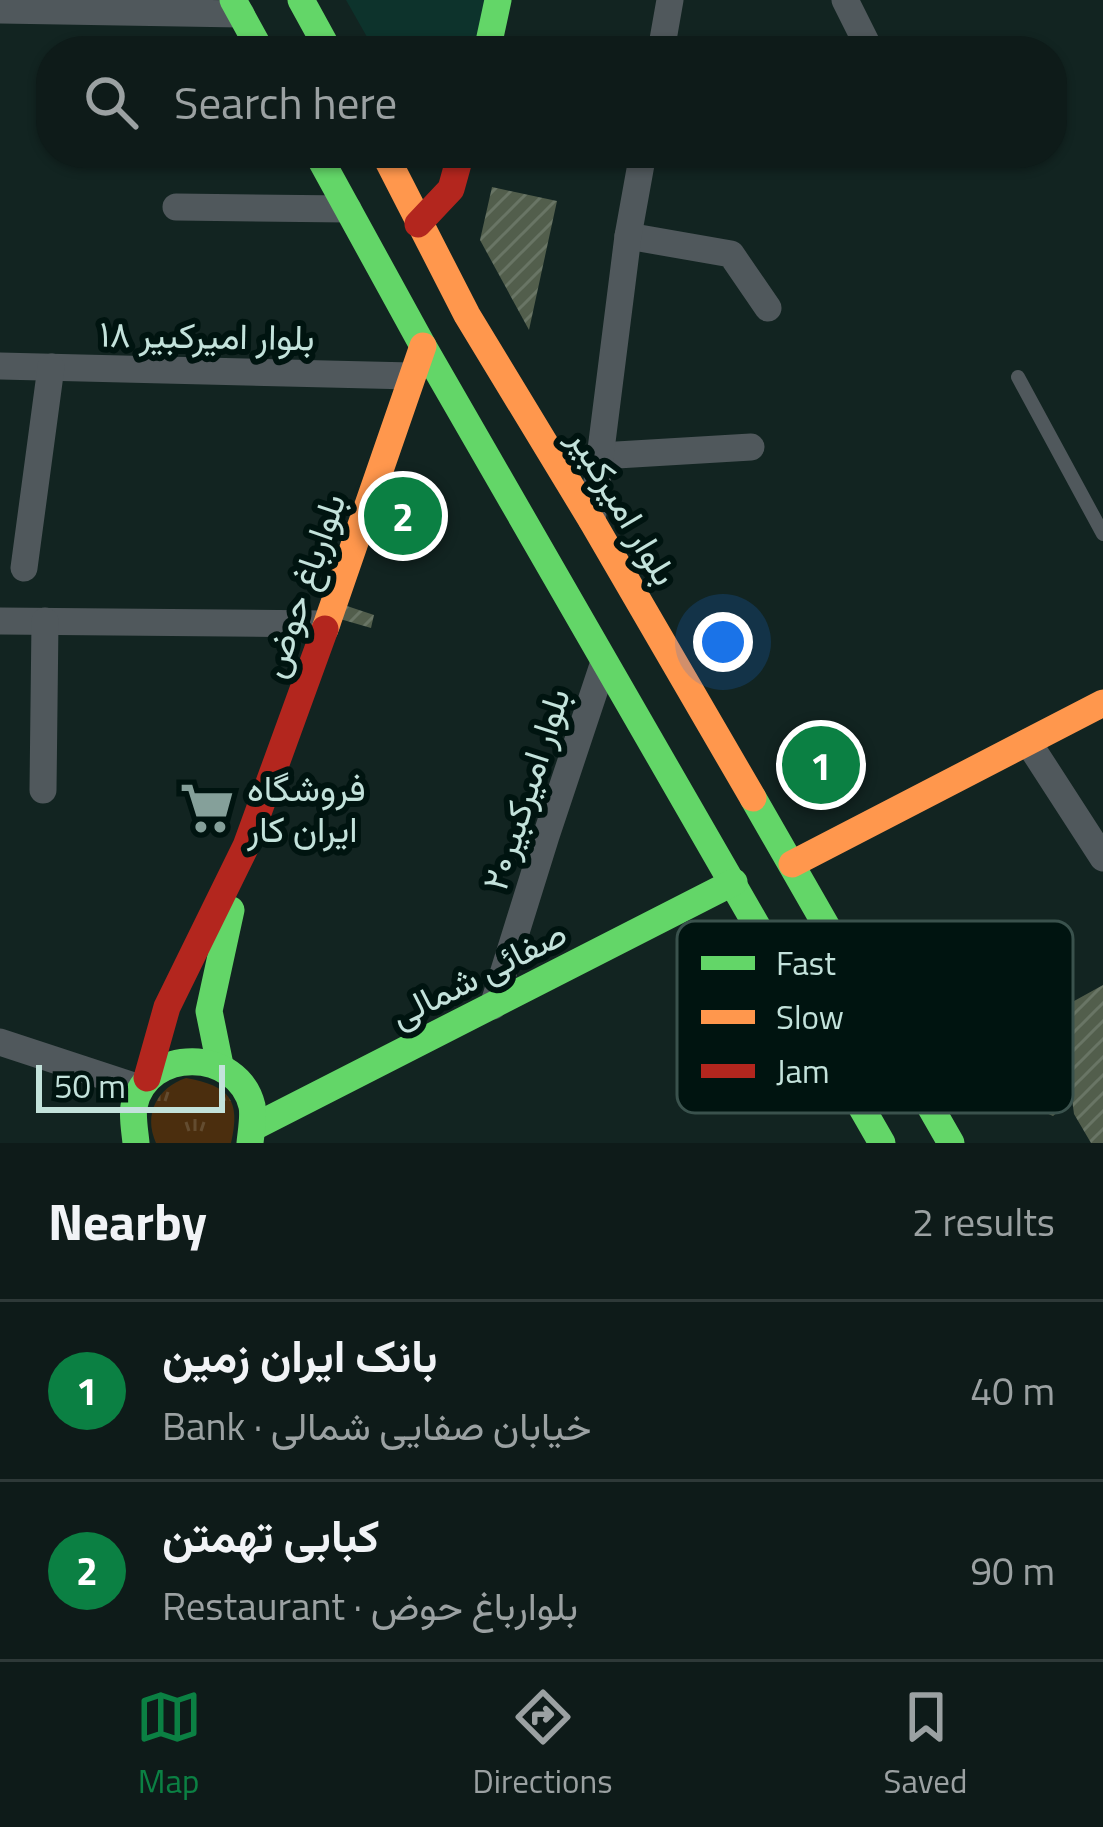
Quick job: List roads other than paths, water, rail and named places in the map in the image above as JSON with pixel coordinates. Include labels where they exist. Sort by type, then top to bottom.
[{"type":"main road","points":[[302,0],[321,36]]},
{"type":"main road","points":[[490,36],[498,0]]},
{"type":"main road","points":[[237,7],[253,36]]},
{"type":"main road","points":[[325,168],[756,921]]},
{"type":"main road","name":"بلوار امیرکبیر","points":[[391,168],[467,315],[824,921]]},
{"type":"main road","points":[[418,224],[451,189],[457,168]]},
{"type":"main road","name":"بلوارباغ حوض","points":[[131,1136],[133,1105],[167,1007],[245,846],[423,346]]},
{"type":"main road","points":[[792,864],[1103,703]]},
{"type":"main road","name":"بلوارباغ حوض","points":[[220,1065],[209,1011],[245,846]]},
{"type":"main road","name":"صفائی شمالی","points":[[252,1135],[734,882]]},
{"type":"main road","points":[[144,1083],[159,1068],[189,1059],[220,1065],[247,1091],[253,1108],[252,1135]]},
{"type":"main road","points":[[865,1113],[882,1143]]},
{"type":"main road","name":"بلوار امیرکبیر","points":[[934,1113],[951,1143]]},
{"type":"street","points":[[664,36],[670,0]]},
{"type":"street","points":[[844,0],[863,36]]},
{"type":"street","points":[[0,10],[237,7]]},
{"type":"street","points":[[592,521],[640,168]]},
{"type":"street","points":[[176,207],[348,209]]},
{"type":"street","points":[[628,236],[731,254],[768,308]]},
{"type":"street","name":"۱۸ بلوار امیرکبیر","points":[[0,366],[412,376]]},
{"type":"street","points":[[24,568],[51,367]]},
{"type":"street","points":[[600,456],[751,447]]},
{"type":"street","points":[[0,621],[327,624]]},
{"type":"street","points":[[44,790],[45,621]]},
{"type":"street","name":"بلوار امیرکبیر۲۰","points":[[493,1006],[604,662]]},
{"type":"street","points":[[1028,742],[1103,859]]},
{"type":"street","points":[[0,1042],[144,1083]]},
{"type":"lane","points":[[1018,377],[1103,534]]},
{"type":"place","name":"کبابی تهمتن","points":[[403,516]]},
{"type":"place","name":"بانک ایران زمین","points":[[821,765]]},
{"type":"place","name":"فروشگاه ایران کار","points":[[207,808]]}]
